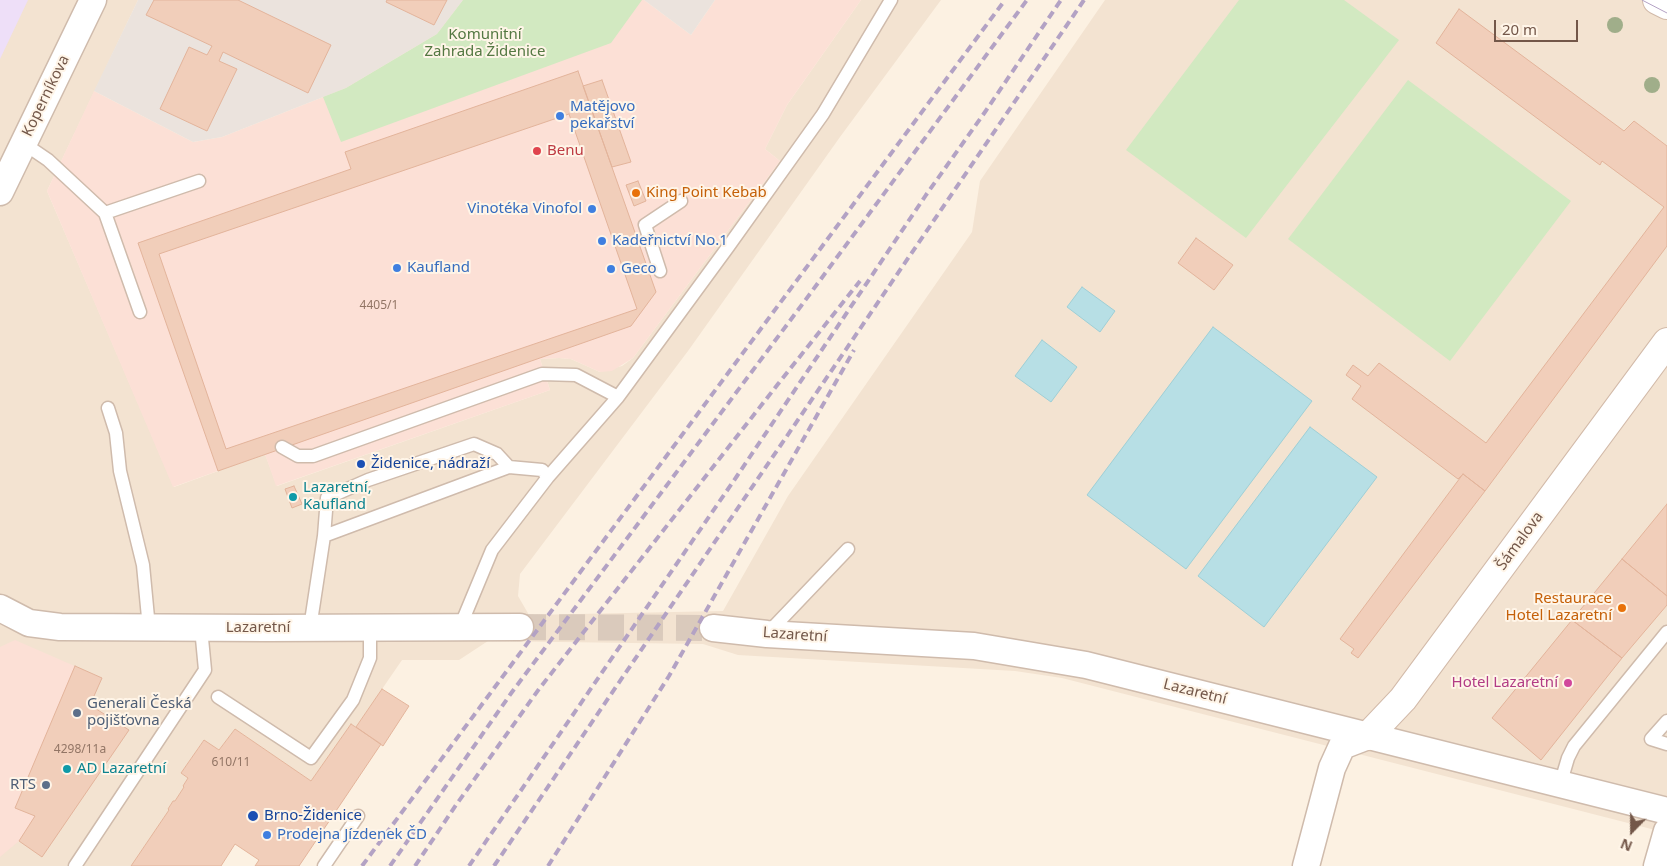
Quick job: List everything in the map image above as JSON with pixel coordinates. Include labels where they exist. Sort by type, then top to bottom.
[{"type":"street","name":"Koperníkova","points":[[0,192],[93,0]]},
{"type":"street","points":[[1657,0],[1667,5]]},
{"type":"street","name":"Šámalova","points":[[1368,736],[1403,699],[1667,342]]},
{"type":"street","name":"Lazaretní","points":[[0,608],[29,623],[53,626],[149,628],[520,627]]},
{"type":"street","name":"Lazaretní","points":[[713,628],[767,634],[974,646],[1086,665],[1667,811]]},
{"type":"street","points":[[1306,866],[1332,768],[1342,746],[1368,736]]},
{"type":"street","points":[[1657,866],[1667,831]]},
{"type":"lane","points":[[460,627],[492,550],[548,477],[618,397],[823,114],[891,0]]},
{"type":"lane","points":[[23,143],[48,160],[105,212],[140,312]]},
{"type":"lane","points":[[105,212],[199,181]]},
{"type":"lane","points":[[660,271],[645,225],[681,202]]},
{"type":"lane","points":[[282,447],[298,456],[314,456],[542,374],[576,375],[618,397]]},
{"type":"lane","points":[[108,408],[116,433],[120,471],[143,564],[149,628]]},
{"type":"lane","points":[[310,628],[324,536],[327,498],[368,480],[474,444],[496,454],[509,467]]},
{"type":"lane","points":[[324,536],[509,467],[542,470],[548,477]]},
{"type":"lane","points":[[767,634],[848,549]]},
{"type":"lane","points":[[75,866],[205,670],[201,628]]},
{"type":"lane","points":[[218,697],[310,758],[352,700],[370,658],[370,628]]},
{"type":"lane","points":[[1560,785],[1568,758],[1574,746],[1667,632]]},
{"type":"lane","points":[[1667,721],[1651,738],[1667,744]]},
{"type":"lane","points":[[324,866],[358,816]]},
{"type":"shaded area","points":[[0,0],[138,0],[47,191],[174,487],[265,454],[277,486],[550,390],[540,359],[571,359],[600,372],[622,366],[633,358],[780,161],[765,149],[787,105],[861,0],[941,0],[840,137],[688,351],[520,574],[518,596],[529,615],[723,611],[788,496],[972,232],[980,181],[1105,0],[1667,0],[1667,833],[1062,678],[1015,671],[738,655],[703,644],[488,641],[459,660],[402,660],[356,727],[351,724],[311,781],[235,729],[219,750],[203,741],[181,773],[188,778],[184,787],[131,866],[0,866]]},
{"type":"shaded area","points":[[0,0],[28,0],[0,59]]},
{"type":"shaded area","points":[[138,0],[463,0],[437,34],[346,88],[222,137],[193,142],[94,91]]},
{"type":"shaded area","points":[[463,0],[644,0],[691,35],[715,0],[861,0],[787,105],[765,149],[780,161],[633,358],[612,371],[600,372],[571,359],[540,359],[550,390],[276,486],[265,454],[173,487],[47,191],[94,91],[193,142],[222,137],[346,88],[437,34]]},
{"type":"shaded area","points":[[644,0],[715,0],[691,35]]},
{"type":"shaded area","name":"RTS","points":[[15,640],[102,678],[90,705],[129,730],[42,857],[19,841],[0,857],[0,647]]},
{"type":"green space","name":"Komunitní Zahrada Židenice","points":[[463,0],[642,0],[611,43],[341,142],[323,97],[346,88],[437,34]]},
{"type":"green space","points":[[1239,0],[1344,0],[1399,40],[1246,238],[1126,150]]},
{"type":"green space","points":[[1408,80],[1571,201],[1450,361],[1288,239]]},
{"type":"water","points":[[1082,287],[1115,311],[1100,332],[1067,307]]},
{"type":"water","points":[[1213,327],[1312,401],[1186,569],[1087,495]]},
{"type":"water","points":[[1042,340],[1077,367],[1051,402],[1015,376]]},
{"type":"water","points":[[1310,427],[1377,477],[1264,627],[1198,576]]},
{"type":"building","points":[[154,0],[238,0],[331,45],[308,93],[223,52],[219,61],[237,69],[207,131],[160,109],[189,47],[207,55],[212,46],[146,15]]},
{"type":"building","points":[[387,0],[447,0],[434,25],[386,2]]},
{"type":"building","points":[[1459,9],[1624,131],[1634,121],[1667,146],[1667,246],[1485,491],[1463,474],[1458,479],[1352,399],[1361,386],[1346,375],[1353,365],[1368,376],[1379,363],[1486,443],[1664,207],[1602,161],[1600,165],[1436,43]]},
{"type":"building","name":"Kaufland","points":[[578,71],[656,292],[631,326],[218,471],[138,243],[351,169],[345,152]]},
{"type":"building","points":[[602,80],[631,162],[612,167],[583,86]]},
{"type":"building","name":"Kaufland","points":[[569,114],[637,309],[226,449],[159,254]]},
{"type":"building","name":"King Point Kebab","points":[[638,181],[646,201],[634,206],[626,185]]},
{"type":"building","points":[[1196,238],[1233,265],[1214,290],[1178,263]]},
{"type":"building","points":[[1463,474],[1485,491],[1358,658],[1351,653],[1354,649],[1340,639]]},
{"type":"building","name":"Lazaretní, Kaufland","points":[[294,486],[302,504],[292,508],[285,489]]},
{"type":"building","points":[[1667,504],[1667,596],[1622,559]]},
{"type":"building","points":[[1622,559],[1667,596],[1667,605],[1622,658],[1572,620]]},
{"type":"building","points":[[1572,620],[1622,658],[1541,760],[1492,718]]},
{"type":"building","name":"AD Lazaretní","points":[[75,666],[102,678],[90,705],[129,730],[42,857],[19,841],[35,816],[15,808]]},
{"type":"building","points":[[382,689],[409,706],[383,746],[356,727]]},
{"type":"building","points":[[351,724],[381,744],[299,866],[255,866],[259,860],[235,844],[221,866],[131,866],[184,787],[188,778],[181,773],[204,740],[219,750],[235,729],[311,781]]},
{"type":"tunnel","points":[[520,627],[713,628]]},
{"type":"tram line","points":[[1642,0],[1667,13]]},
{"type":"railway","points":[[362,866],[1005,0]]},
{"type":"railway","points":[[390,866],[512,692],[1027,0]]},
{"type":"railway","points":[[469,866],[1061,0]]},
{"type":"railway","points":[[494,866],[1084,0]]},
{"type":"railway","points":[[415,866],[539,689],[860,281]]},
{"type":"railway","points":[[548,866],[669,676],[854,350]]},
{"type":"place","name":"Matějovo pekařství","points":[[560,116]]},
{"type":"place","name":"Benu","points":[[537,151]]},
{"type":"place","name":"King Point Kebab","points":[[636,193]]},
{"type":"place","name":"Vinotéka Vinofol","points":[[592,209]]},
{"type":"place","name":"Kadeřnictví No.1","points":[[602,241]]},
{"type":"place","name":"Kaufland","points":[[397,268]]},
{"type":"place","name":"Geco","points":[[611,269]]},
{"type":"place","name":"Židenice, nádraží","points":[[361,464]]},
{"type":"place","name":"Lazaretní, Kaufland","points":[[293,497]]},
{"type":"place","name":"Restaurace Hotel Lazaretní","points":[[1622,608]]},
{"type":"place","name":"Hotel Lazaretní","points":[[1568,683]]},
{"type":"place","name":"Generali Česká pojišťovna","points":[[77,713]]},
{"type":"place","name":"AD Lazaretní","points":[[67,769]]},
{"type":"place","name":"RTS","points":[[46,785]]},
{"type":"place","name":"Brno-Židenice","points":[[253,816]]},
{"type":"place","name":"Prodejna Jízdenek ČD","points":[[267,835]]}]
